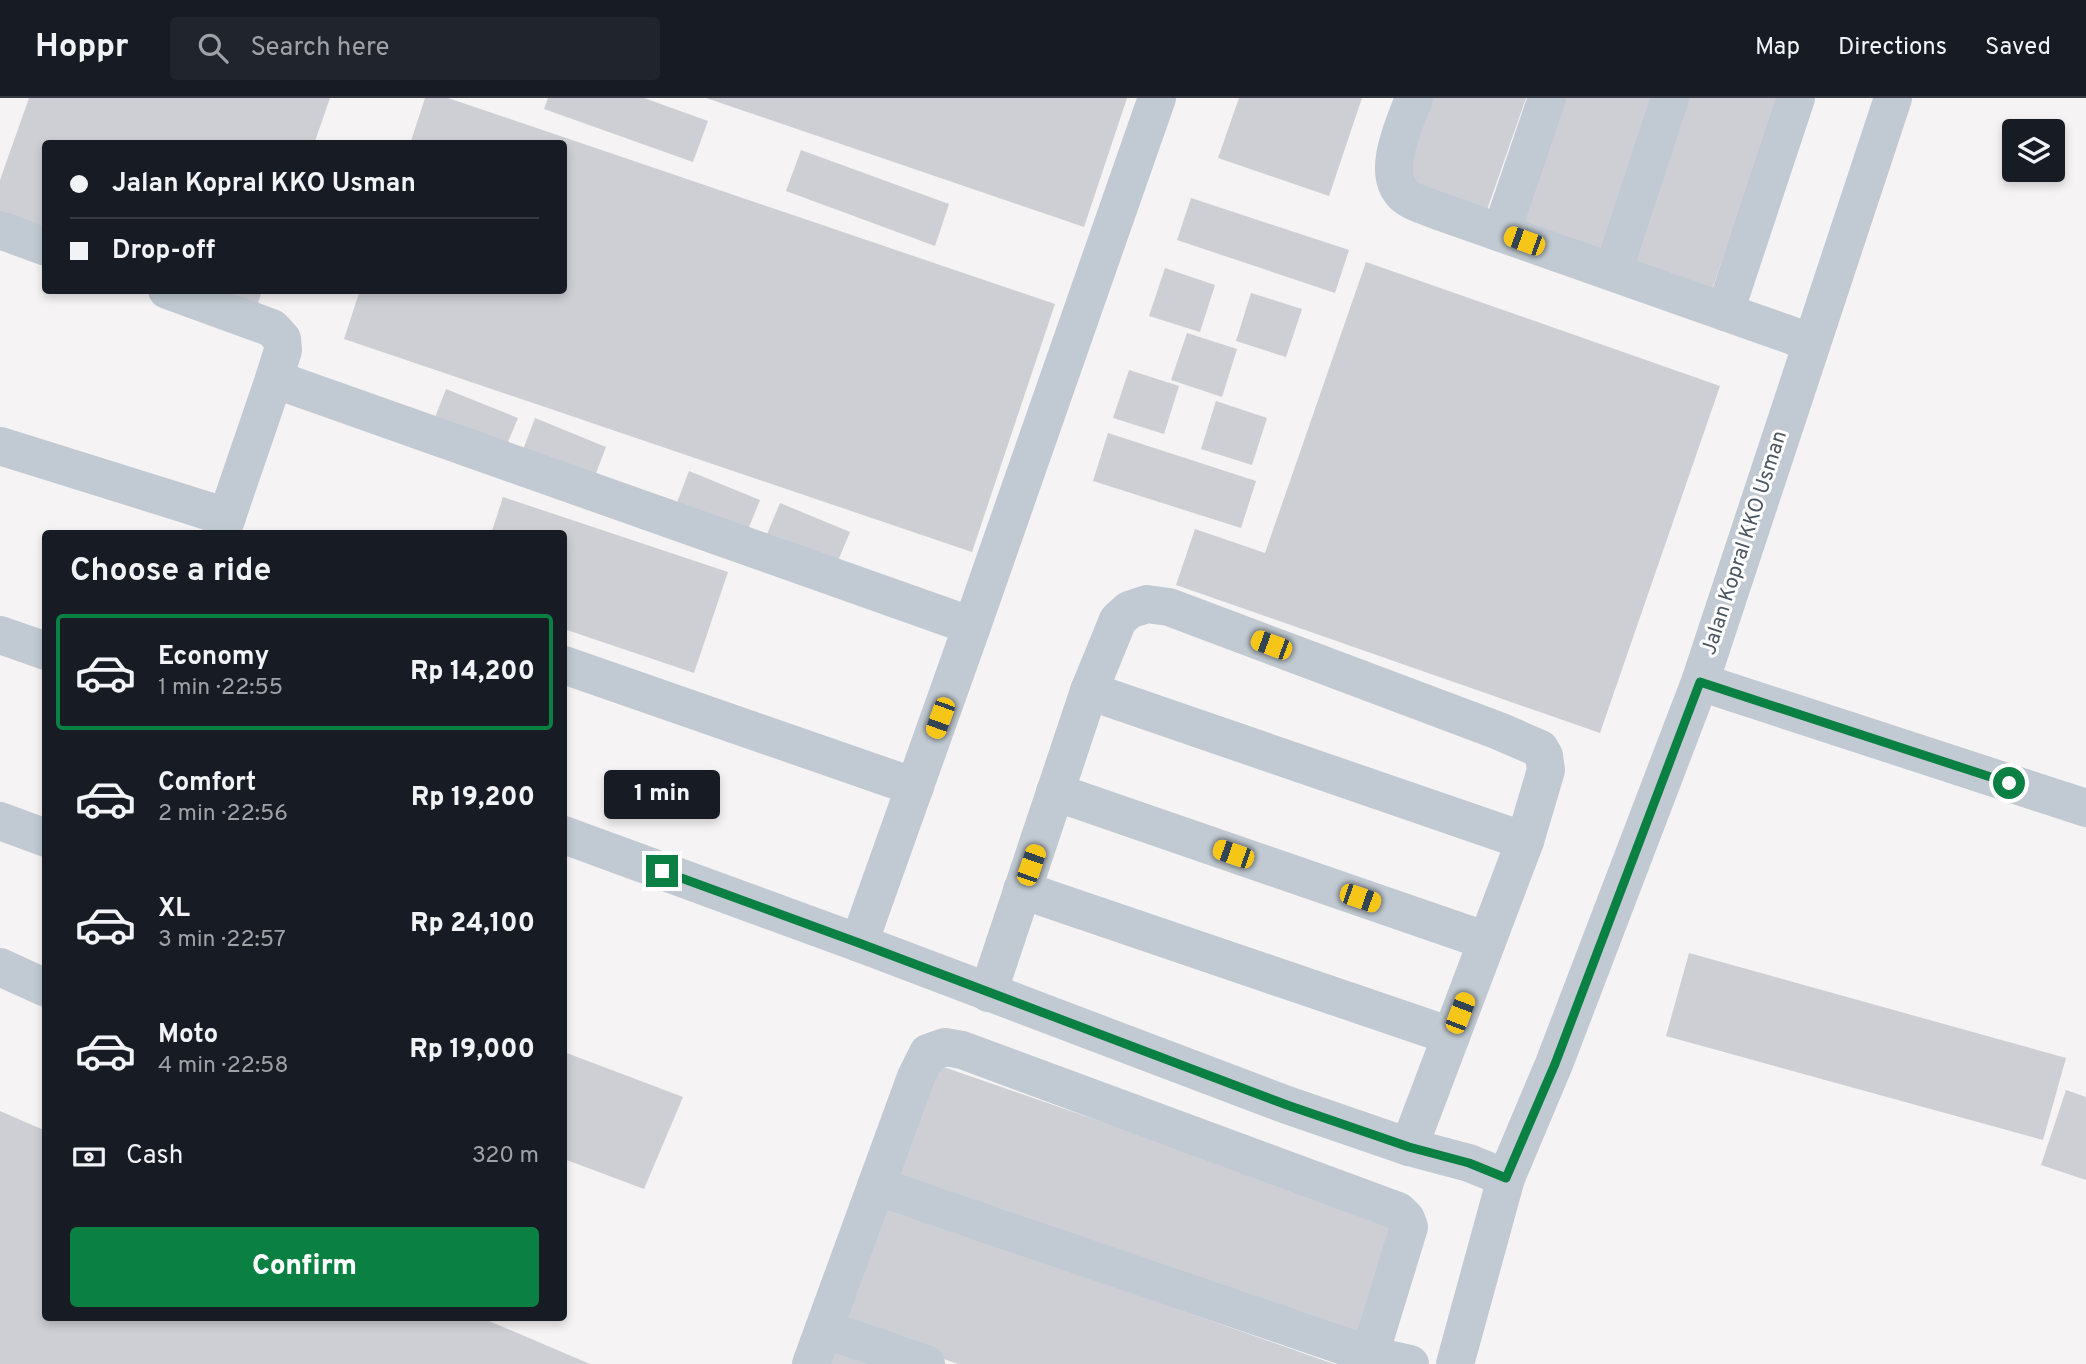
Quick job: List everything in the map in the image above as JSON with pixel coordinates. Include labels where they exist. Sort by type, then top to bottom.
[{"type":"lane","points":[[859,943],[1157,98]]},
{"type":"lane","points":[[1413,98],[1393,161],[1396,181],[1403,195],[1433,209],[1810,342]]},
{"type":"lane","points":[[1501,233],[1547,98]]},
{"type":"lane","points":[[1613,272],[1670,98]]},
{"type":"lane","points":[[1725,312],[1796,98]]},
{"type":"lane","name":"Jalan Kopral KKO Usman","points":[[1893,98],[1810,342],[1700,682],[2086,808]]},
{"type":"lane","points":[[0,230],[42,246]]},
{"type":"lane","points":[[0,446],[224,526],[283,351],[282,339],[272,328],[178,294]]},
{"type":"lane","points":[[274,379],[972,626]]},
{"type":"lane","points":[[988,993],[1088,691],[1118,620],[1129,610],[1147,604],[1170,607],[1486,726],[1540,749],[1544,756],[1546,770],[1525,841],[1409,1147]]},
{"type":"lane","points":[[0,635],[42,650]]},
{"type":"lane","points":[[567,666],[915,788]]},
{"type":"lane","points":[[1455,1364],[1506,1178],[1555,1064],[1700,682]]},
{"type":"lane","points":[[1088,691],[1525,841]]},
{"type":"lane","points":[[1055,792],[1486,942]]},
{"type":"lane","points":[[0,821],[42,837]]},
{"type":"lane","points":[[567,836],[1287,1105],[1409,1147],[1469,1163],[1506,1178]]},
{"type":"lane","points":[[1022,890],[1451,1036]]},
{"type":"lane","points":[[0,967],[42,986]]},
{"type":"lane","points":[[811,1364],[915,1077],[928,1053],[945,1047],[962,1050],[1398,1211],[1409,1227],[1368,1359]]},
{"type":"lane","points":[[876,1186],[1368,1359],[1410,1364]]},
{"type":"lane","points":[[824,1329],[926,1364]]},
{"type":"building","points":[[29,98],[330,98],[315,140],[42,140],[42,230],[0,215],[0,180]]},
{"type":"building","points":[[425,98],[448,98],[1055,304],[972,552],[344,339],[359,294],[567,294],[567,140],[411,140]]},
{"type":"building","points":[[548,98],[644,98],[708,121],[693,162],[544,109]]},
{"type":"building","points":[[706,98],[1127,98],[1084,227]]},
{"type":"building","points":[[1239,98],[1362,98],[1329,196],[1218,158]]},
{"type":"building","points":[[1428,98],[1526,98],[1487,210],[1400,179]]},
{"type":"building","points":[[1557,98],[1655,98],[1600,255],[1512,224]]},
{"type":"building","points":[[1681,98],[1780,98],[1710,295],[1623,264]]},
{"type":"building","points":[[801,150],[949,204],[935,246],[786,191]]},
{"type":"building","points":[[1191,198],[1349,250],[1335,293],[1177,240]]},
{"type":"building","points":[[1366,262],[1720,386],[1600,733],[1176,585],[1195,529],[1265,553]]},
{"type":"building","points":[[1165,268],[1215,285],[1200,332],[1149,316]]},
{"type":"building","points":[[1251,293],[1302,309],[1286,357],[1236,341]]},
{"type":"building","points":[[223,294],[261,294],[257,307]]},
{"type":"building","points":[[1187,333],[1237,349],[1222,397],[1171,380]]},
{"type":"building","points":[[1129,370],[1179,386],[1164,434],[1113,418]]},
{"type":"building","points":[[446,389],[518,418],[503,454],[432,425]]},
{"type":"building","points":[[1216,401],[1267,418],[1252,465],[1201,449]]},
{"type":"building","points":[[535,418],[606,447],[592,484],[521,455]]},
{"type":"building","points":[[1108,433],[1256,481],[1241,528],[1093,481]]},
{"type":"building","points":[[689,471],[760,500],[745,537],[675,508]]},
{"type":"building","points":[[503,497],[728,572],[694,673],[567,630],[567,530],[492,530]]},
{"type":"building","points":[[780,503],[850,532],[835,568],[765,539]]},
{"type":"building","points":[[1689,953],[2066,1058],[2043,1140],[1666,1036]]},
{"type":"building","points":[[567,1053],[683,1097],[644,1189],[567,1160]]},
{"type":"building","points":[[935,1064],[1396,1224],[1355,1342],[895,1182]]},
{"type":"building","points":[[2066,1090],[2086,1097],[2086,1180],[2041,1165]]},
{"type":"building","points":[[0,1111],[42,1129],[42,1321],[489,1321],[590,1364],[0,1364]]},
{"type":"building","points":[[885,1206],[1334,1364],[958,1364],[844,1324]]},
{"type":"building","points":[[833,1345],[888,1364],[827,1364]]},
{"type":"route","points":[[662,871],[1287,1105],[1409,1147],[1469,1163],[1506,1178],[1555,1064],[1700,682],[2009,783]]}]
